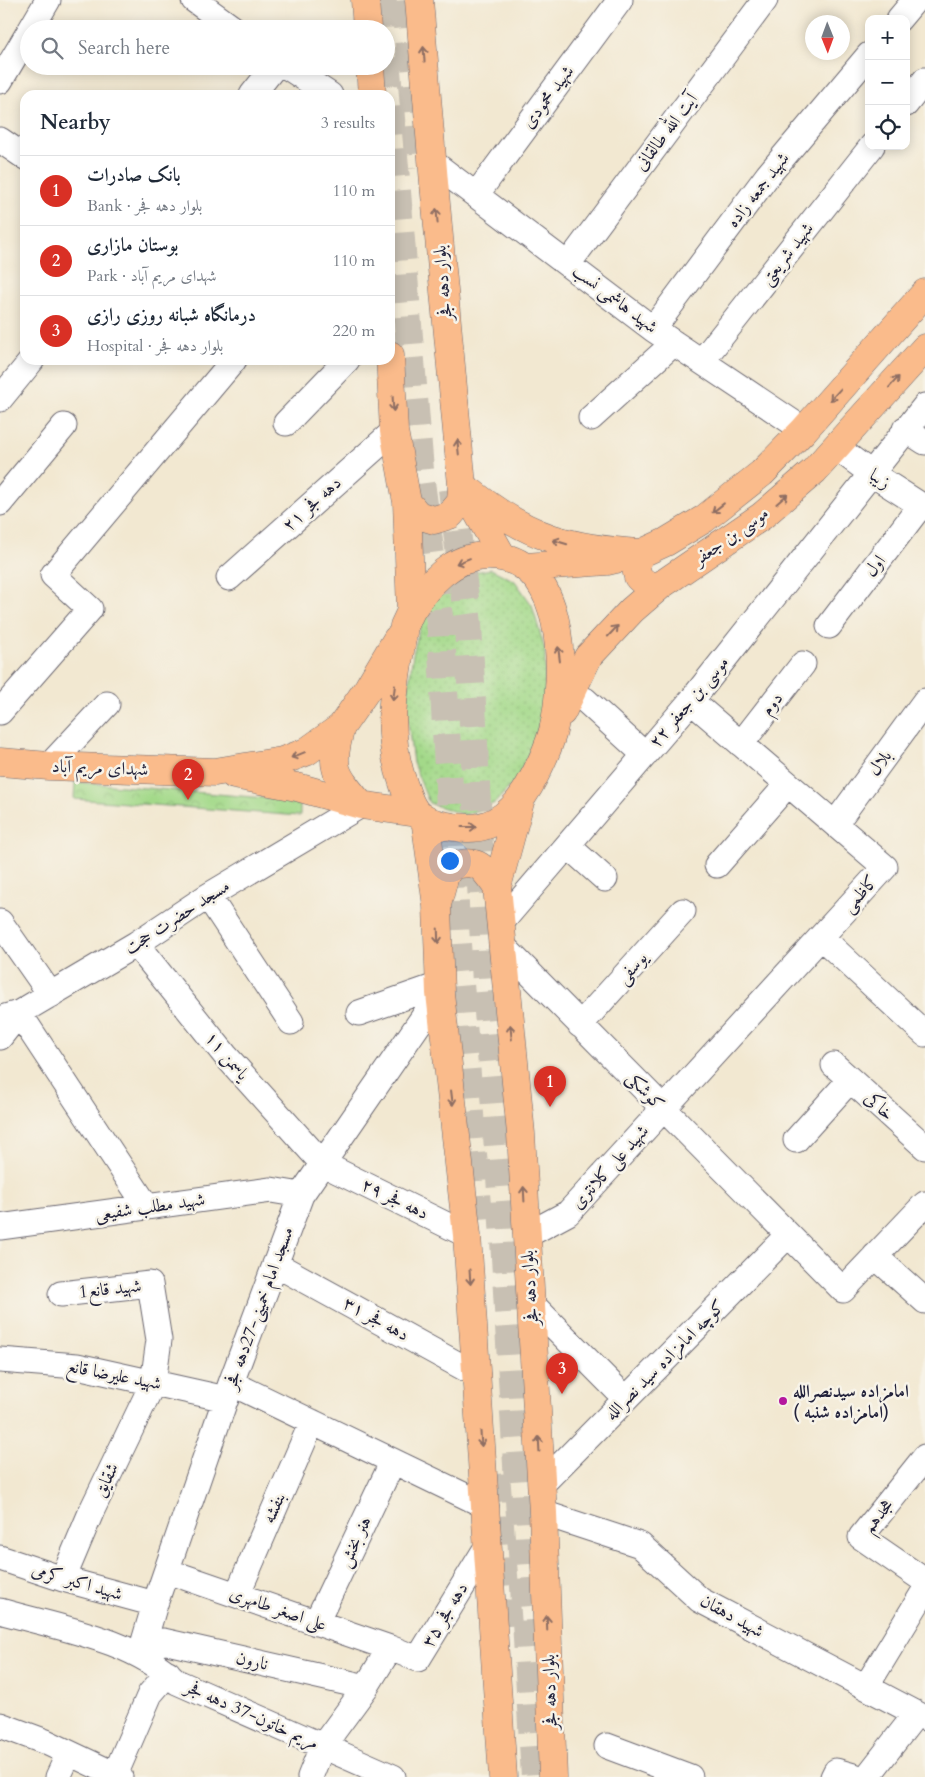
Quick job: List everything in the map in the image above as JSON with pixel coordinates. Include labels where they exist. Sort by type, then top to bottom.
[{"type":"main road","points":[[365,0],[366,20]]},
{"type":"main road","name":"بلوار دهه فجر","points":[[419,0],[462,485],[514,561],[543,584],[554,616],[560,662],[552,732]]},
{"type":"main road","points":[[371,75],[372,90]]},
{"type":"main road","name":"موسی بن جعفر","points":[[408,618],[424,590],[452,566],[476,556],[514,561],[607,562],[642,552],[666,542],[704,519],[762,473],[804,430],[925,293]]},
{"type":"main road","name":"موسی بن جعفر","points":[[552,732],[588,657],[632,610],[661,585],[762,516],[814,471],[925,348]]},
{"type":"main road","points":[[390,365],[394,431],[407,502],[408,618],[391,723],[394,751],[400,775],[421,816],[437,906],[440,989],[467,1235],[503,1777]]},
{"type":"main road","points":[[407,502],[418,515],[434,520],[450,515],[461,502],[462,485]]},
{"type":"main road","points":[[462,485],[492,509],[525,529],[560,543],[598,550],[642,552],[635,564],[638,577],[648,586],[661,585]]},
{"type":"main road","name":"شهدای مریم آباد","points":[[0,762],[49,766],[215,772],[282,761],[306,752],[341,727],[368,688],[408,618]]},
{"type":"main road","points":[[341,727],[334,750],[334,766],[341,781],[361,805]]},
{"type":"main road","points":[[215,772],[297,787],[361,805],[421,816],[444,825],[467,828],[483,827],[506,815],[520,802],[535,776],[552,732]]},
{"type":"main road","name":"بلوار دهه فجر","points":[[520,802],[497,887],[521,1134],[544,1513],[553,1777]]},
{"type":"main road","points":[[437,906],[445,875],[451,866],[468,862],[480,865],[497,887]]},
{"type":"street","points":[[36,20],[48,0]]},
{"type":"street","points":[[194,0],[222,20]]},
{"type":"street","name":"شهید محمودی","points":[[476,195],[620,0]]},
{"type":"street","name":"آیت الله طالقانی","points":[[568,264],[765,0]]},
{"type":"street","points":[[0,81],[20,47]]},
{"type":"street","name":"شهید جمعه زاده","points":[[653,328],[768,175],[865,60]]},
{"type":"street","points":[[256,90],[268,75]]},
{"type":"street","points":[[300,75],[322,90]]},
{"type":"street","points":[[910,99],[925,80]]},
{"type":"street","points":[[0,140],[20,154]]},
{"type":"street","name":"شهید شریعتی","points":[[702,361],[869,150]]},
{"type":"street","name":"شهید هاشمی نسب","points":[[432,162],[653,328],[804,430]]},
{"type":"street","points":[[591,418],[674,342]]},
{"type":"street","points":[[0,399],[28,365]]},
{"type":"street","points":[[0,712],[90,609],[54,575],[230,365]]},
{"type":"street","points":[[286,423],[342,365]]},
{"type":"street","name":"موسی بن جعفر ۲۲","points":[[501,935],[568,846],[691,701],[872,474],[915,435],[925,406]]},
{"type":"street","points":[[0,503],[64,426]]},
{"type":"street","name":"دهه فجر ۲۱","points":[[229,578],[394,431]]},
{"type":"street","name":"زیبا","points":[[836,447],[872,474],[923,506]]},
{"type":"street","name":"اول","points":[[828,626],[923,506]]},
{"type":"street","name":"دوم","points":[[741,744],[803,664]]},
{"type":"street","points":[[585,700],[645,755]]},
{"type":"street","name":"کاظمی","points":[[663,1109],[885,867],[691,701]]},
{"type":"street","name":"بلال","points":[[835,824],[925,701]]},
{"type":"street","points":[[49,766],[107,704]]},
{"type":"street","points":[[717,865],[788,784]]},
{"type":"street","name":"مسجد حضرت حجت","points":[[0,1037],[9,1015],[51,995],[136,944],[208,896],[361,805]]},
{"type":"street","points":[[568,846],[605,879]]},
{"type":"street","points":[[208,896],[291,1022]]},
{"type":"street","name":"یوسفی","points":[[580,1025],[683,911]]},
{"type":"street","points":[[0,922],[51,995]]},
{"type":"street","name":"کوشکی","points":[[501,935],[580,1025],[787,1236],[843,1290],[875,1256]]},
{"type":"street","points":[[821,937],[925,1034]]},
{"type":"street","name":"یاسمن ۱۱","points":[[136,944],[224,1055],[323,1164]]},
{"type":"street","points":[[359,1013],[440,989]]},
{"type":"street","name":"مسجد امام خمینی-27دهه فجر","points":[[140,1655],[155,1604],[229,1391],[300,1195],[323,1164],[440,989]]},
{"type":"street","points":[[9,1015],[147,1207]]},
{"type":"street","name":"خاکی","points":[[796,1140],[842,1073],[925,1147]]},
{"type":"street","name":"شهید علی کلانتری","points":[[527,1235],[568,1213],[663,1109]]},
{"type":"street","name":"دهه فجر ۲۹","points":[[323,1164],[467,1235]]},
{"type":"street","name":"شهید مطلب شفیعی","points":[[0,1227],[271,1190],[300,1195]]},
{"type":"street","points":[[925,1204],[875,1256],[925,1301]]},
{"type":"street","name":"کوچه امامزاده سید نصرالله","points":[[542,1484],[787,1236]]},
{"type":"street","name":"دهه فجر ۳۱","points":[[275,1264],[477,1375]]},
{"type":"street","name":"1شهید قانع","points":[[61,1294],[150,1284],[159,1340],[153,1382]]},
{"type":"street","points":[[531,1303],[549,1324],[626,1399]]},
{"type":"street","name":"شهید علیرضا قانع","points":[[0,1360],[78,1366],[153,1382],[229,1391],[312,1422],[486,1506]]},
{"type":"street","name":"شقایق","points":[[63,1580],[92,1510],[153,1382]]},
{"type":"street","name":"بنفشه","points":[[236,1595],[312,1422]]},
{"type":"street","name":"هجدهم","points":[[925,1457],[861,1537],[925,1581]]},
{"type":"street","name":"هنر بخش","points":[[316,1623],[393,1461]]},
{"type":"street","name":"شهید دهقان","points":[[544,1513],[640,1545],[700,1600],[920,1716]]},
{"type":"street","name":"دهه فجر ۳۵","points":[[390,1648],[418,1659],[488,1545]]},
{"type":"street","name":"شهید اکبر کرمی","points":[[0,1558],[63,1580],[155,1604]]},
{"type":"street","name":"علی اصغر طامهری","points":[[167,1571],[390,1648]]},
{"type":"street","points":[[866,1687],[925,1590]]},
{"type":"street","name":"مریم خاتون-37 دهه فجر","points":[[2,1616],[130,1649],[168,1673],[178,1682],[393,1777]]},
{"type":"street","name":"نارون","points":[[140,1655],[163,1641],[366,1687]]},
{"type":"street","points":[[310,1777],[322,1746],[366,1687],[390,1648]]},
{"type":"street","points":[[0,1725],[69,1753],[118,1776],[150,1694],[168,1673]]},
{"type":"street","points":[[867,1777],[920,1716]]},
{"type":"street","points":[[607,1746],[690,1777]]},
{"type":"street","points":[[58,1777],[69,1753]]},
{"type":"street","points":[[833,1777],[836,1771],[857,1777]]},
{"type":"green space","points":[[491,569],[515,581],[532,605],[545,650],[545,698],[535,740],[516,780],[495,803],[464,815],[429,803],[413,763],[406,706],[413,654],[424,611],[451,576]]},
{"type":"green space","points":[[75,782],[300,801],[300,816],[74,799]]},
{"type":"tunnel","points":[[382,0],[383,20]]},
{"type":"tunnel","points":[[405,0],[419,168]]},
{"type":"tunnel","points":[[387,75],[389,90]]},
{"type":"tunnel","points":[[395,167],[421,482],[441,631],[457,944],[478,1219]]},
{"type":"tunnel","points":[[452,489],[468,624],[486,984],[502,1205],[535,1777]]},
{"type":"tunnel","points":[[496,1474],[508,1626]]},
{"type":"place","name":"بوستان مازاری","points":[[188,800]]},
{"type":"place","name":"بانک صادرات","points":[[550,1107]]},
{"type":"place","name":"درمانگاه شبانه روزی رازی","points":[[562,1394]]},
{"type":"place","name":"امامزاده سیدنصرالله ( امامزاده شنبه)","points":[[783,1401]]}]
